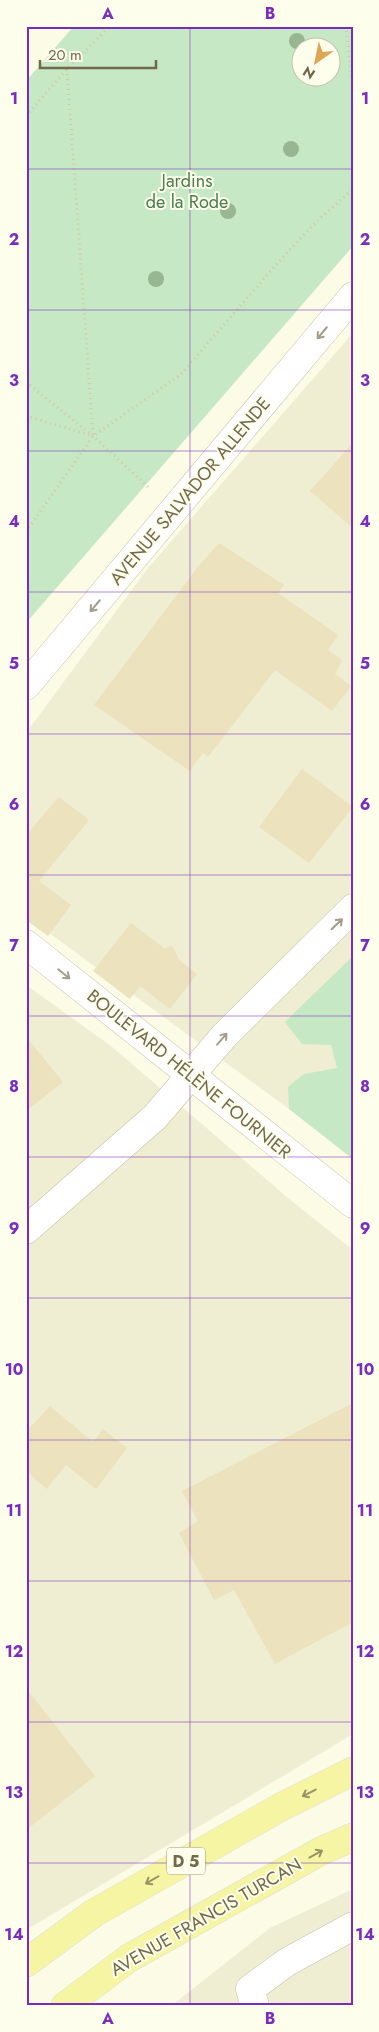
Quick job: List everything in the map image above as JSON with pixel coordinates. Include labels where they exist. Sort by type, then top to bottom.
[{"type":"main road","name":"AVENUE SALVADOR ALLENDE","points":[[26,686],[353,296]]},
{"type":"main road","points":[[26,1230],[155,1117],[224,1036],[353,908]]},
{"type":"main road","name":"BOULEVARD HÉLÈNE FOURNIER","points":[[26,944],[353,1204]]},
{"type":"main road","name":"D 5","points":[[26,1963],[94,1913],[280,1807],[353,1771]]},
{"type":"main road","name":"AVENUE FRANCIS TURCAN","points":[[65,2006],[129,1958],[321,1851],[353,1837]]},
{"type":"main road","points":[[255,2006],[250,1989],[287,1962],[353,1926]]},
{"type":"path","points":[[26,116],[67,68],[110,26]]},
{"type":"path","points":[[346,26],[353,89]]},
{"type":"path","points":[[67,68],[93,436]]},
{"type":"path","points":[[26,532],[93,436],[180,375],[282,258],[316,222],[353,189]]},
{"type":"path","points":[[26,382],[93,436],[174,511]]},
{"type":"path","points":[[26,416],[93,436]]},
{"type":"shaded area","points":[[353,333],[353,1158],[26,916],[26,733],[148,568]]},
{"type":"shaded area","points":[[26,985],[111,1046],[288,1198],[353,1250],[353,1734],[26,1930]]},
{"type":"shaded area","points":[[353,1889],[353,2006],[171,2006],[270,1928]]},
{"type":"green space","name":"Jardins de la Rode","points":[[74,26],[353,26],[353,246],[26,623],[26,81]]},
{"type":"green space","points":[[353,956],[353,1159],[289,1109],[288,1087],[304,1074],[337,1068],[331,1045],[302,1044],[285,1022]]},
{"type":"building","points":[[353,443],[353,528],[310,491]]},
{"type":"building","points":[[219,543],[284,585],[278,593],[338,635],[328,650],[342,660],[335,674],[351,686],[332,711],[275,670],[208,757],[203,753],[190,771],[94,705],[197,568]]},
{"type":"building","points":[[302,769],[353,807],[309,863],[259,827]]},
{"type":"building","points":[[59,797],[89,820],[39,881],[71,905],[48,936],[26,920],[26,835]]},
{"type":"building","points":[[131,923],[164,948],[172,946],[180,961],[197,974],[170,1009],[140,986],[130,999],[93,971]]},
{"type":"building","points":[[26,1037],[63,1082],[26,1111]]},
{"type":"building","points":[[353,1403],[353,1622],[275,1664],[234,1590],[214,1600],[179,1533],[198,1521],[182,1491]]},
{"type":"building","points":[[50,1406],[93,1442],[103,1429],[127,1448],[96,1489],[66,1465],[47,1489],[26,1471],[26,1432]]},
{"type":"building","points":[[26,1688],[95,1776],[26,1830]]}]
